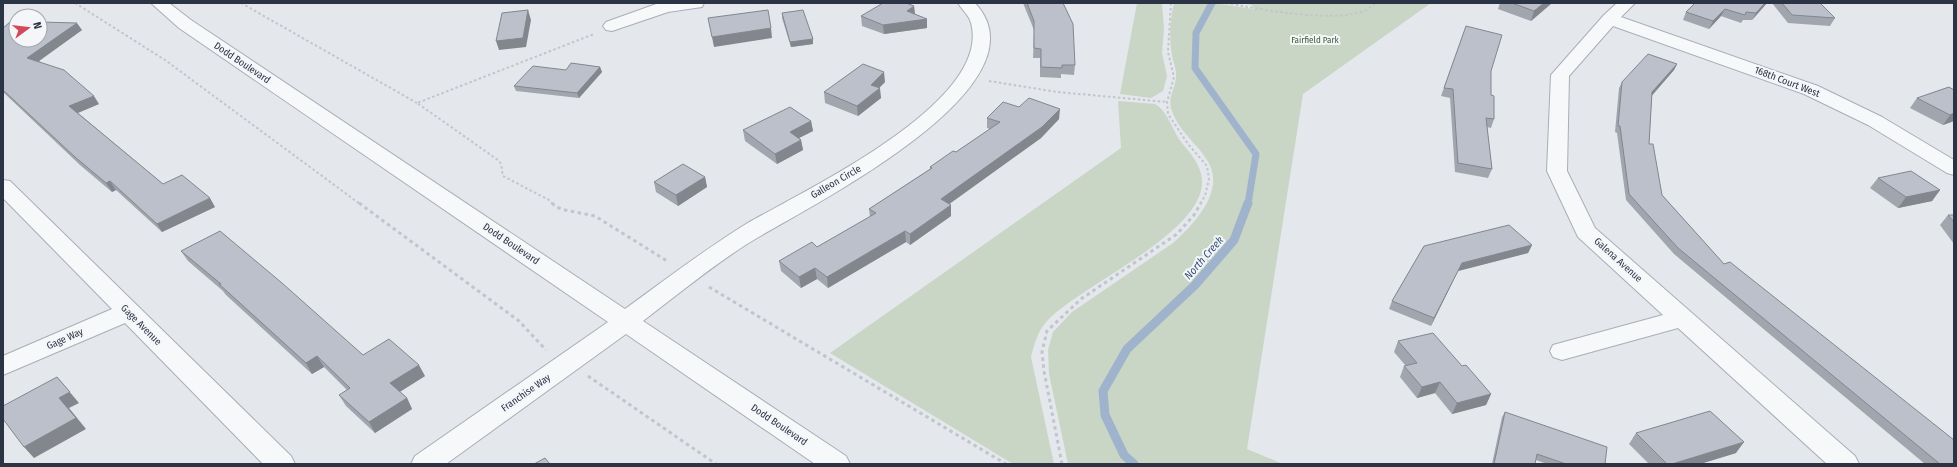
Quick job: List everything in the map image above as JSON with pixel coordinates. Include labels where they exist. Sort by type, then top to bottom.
[{"type":"street","name":"Dodd Boulevard","points":[[143,3],[185,24]]},
{"type":"street","name":"Dodd Boulevard","points":[[159,3],[185,24],[836,464]]},
{"type":"street","points":[[612,26],[665,7],[696,3]]},
{"type":"street","name":"Galleon Circle","points":[[626,321],[737,240],[884,154],[913,131],[960,86],[973,68],[980,50],[982,32],[977,16],[966,3]]},
{"type":"street","name":"Galena Avenue","points":[[1628,3],[1610,19],[1560,75],[1557,171],[1586,232],[1845,464]]},
{"type":"street","name":"168th Court West","points":[[1610,19],[1811,90],[1875,121],[1954,169]]},
{"type":"street","name":"Gage Avenue","points":[[3,186],[127,312],[281,464]]},
{"type":"street","name":"Gage Way","points":[[3,366],[127,312]]},
{"type":"street","points":[[1562,351],[1683,318]]},
{"type":"street","name":"Franchise Way","points":[[425,464],[565,366],[626,321]]},
{"type":"path","points":[[75,3],[165,60],[519,321],[550,354],[565,366],[586,374],[716,464]]},
{"type":"path","points":[[241,3],[417,103],[498,160],[501,164],[503,176],[549,200],[556,207],[595,216],[689,275],[1006,464]]},
{"type":"path","points":[[1062,464],[1044,371],[1042,352],[1047,331],[1081,299],[1177,234],[1194,215],[1205,196],[1209,179],[1207,166],[1175,127],[1168,114],[1167,102],[1174,77],[1168,52],[1171,3]]},
{"type":"path","points":[[1226,3],[1305,14],[1331,14],[1366,10],[1376,3]]},
{"type":"path","points":[[417,103],[612,26]]},
{"type":"path","points":[[967,77],[1057,92],[1167,102]]},
{"type":"green space","points":[[1137,3],[1162,3],[1164,29],[1162,53],[1167,76],[1163,91],[1151,98],[1120,94]]},
{"type":"green space","name":"Fairfield Park","points":[[1174,3],[1213,3],[1254,9],[1252,5],[1241,3],[1431,3],[1303,94],[1247,449],[1283,464],[1068,464],[1049,374],[1048,350],[1053,332],[1072,312],[1173,243],[1198,216],[1211,194],[1213,183],[1212,171],[1207,160],[1182,130],[1174,116],[1170,104],[1176,75],[1170,35]]},
{"type":"green space","points":[[1118,101],[1155,104],[1160,107],[1179,138],[1195,160],[1200,169],[1202,180],[1198,200],[1184,219],[1163,238],[1138,257],[1063,307],[1047,321],[1039,333],[1031,357],[1054,464],[1013,464],[830,353],[1121,148]]},
{"type":"building","points":[[883,3],[906,3],[914,6],[907,11],[927,19],[883,25],[861,16]]},
{"type":"building","points":[[1027,3],[1063,3],[1073,24],[1075,65],[1062,65],[1062,68],[1041,67],[1041,49],[1034,48],[1034,21]]},
{"type":"building","points":[[1512,3],[1544,3],[1534,11]]},
{"type":"building","points":[[1695,3],[1765,3],[1756,13],[1746,12],[1745,15],[1725,9],[1713,21],[1686,12]]},
{"type":"building","points":[[1782,3],[1820,3],[1835,18],[1792,15]]},
{"type":"building","points":[[528,10],[523,38],[496,41],[502,13]]},
{"type":"building","points":[[768,10],[771,28],[712,37],[708,18]]},
{"type":"building","points":[[803,10],[813,39],[790,42],[782,13]]},
{"type":"building","points":[[48,22],[77,23],[48,43]]},
{"type":"building","points":[[8,24],[8,48],[41,48],[27,58],[64,70],[94,96],[69,106],[163,184],[182,175],[210,198],[157,224],[110,181],[106,183],[75,157],[3,90],[3,28]]},
{"type":"building","points":[[1466,26],[1502,35],[1491,71],[1491,95],[1494,96],[1494,119],[1486,118],[1492,169],[1458,163],[1453,89],[1444,88]]},
{"type":"building","points":[[1648,54],[1677,64],[1652,92],[1649,144],[1653,144],[1662,195],[1724,264],[1730,262],[1954,440],[1954,464],[1940,464],[1678,248],[1629,194],[1620,126],[1618,126],[1622,82]]},
{"type":"building","points":[[571,63],[600,67],[577,93],[514,86],[533,66],[566,70]]},
{"type":"building","points":[[863,64],[884,72],[871,85],[880,88],[857,106],[824,92]]},
{"type":"building","points":[[1949,87],[1954,90],[1954,113],[1950,115],[1917,98]]},
{"type":"building","points":[[1029,98],[1060,109],[1042,127],[941,199],[951,205],[910,234],[905,231],[827,277],[815,268],[799,277],[779,261],[812,242],[817,247],[876,213],[869,209],[932,168],[930,167],[953,151],[956,152],[1000,122],[987,118],[1003,102],[1019,107]]},
{"type":"building","points":[[790,107],[811,121],[790,132],[801,140],[775,154],[743,130]]},
{"type":"building","points":[[683,164],[705,177],[676,195],[654,182]]},
{"type":"building","points":[[1911,171],[1940,190],[1906,197],[1878,178]]},
{"type":"building","points":[[1948,215],[1954,215],[1954,222]]},
{"type":"building","points":[[1509,225],[1532,245],[1462,263],[1434,318],[1392,301],[1424,246]]},
{"type":"building","points":[[220,231],[282,283],[363,355],[389,339],[419,365],[390,383],[407,398],[369,422],[339,395],[350,388],[317,356],[306,363],[219,284],[221,284],[181,251]]},
{"type":"building","points":[[1433,333],[1462,366],[1466,365],[1491,394],[1457,403],[1440,382],[1422,387],[1404,366],[1417,363],[1398,341]]},
{"type":"building","points":[[57,377],[70,392],[59,398],[76,418],[24,447],[3,419],[3,406]]},
{"type":"building","points":[[1710,411],[1744,442],[1672,464],[1667,464],[1636,433]]},
{"type":"building","points":[[1505,412],[1607,447],[1605,464],[1566,464],[1537,454],[1535,464],[1494,464]]},
{"type":"building","points":[[545,458],[550,464],[534,464]]},
{"type":"waterway","name":"North Creek","points":[[1212,3],[1196,33],[1195,68],[1256,154],[1248,204]]},
{"type":"waterway","name":"North Creek","points":[[1134,464],[1124,455],[1105,415],[1103,391],[1127,349],[1195,285],[1234,240],[1248,203]]}]
